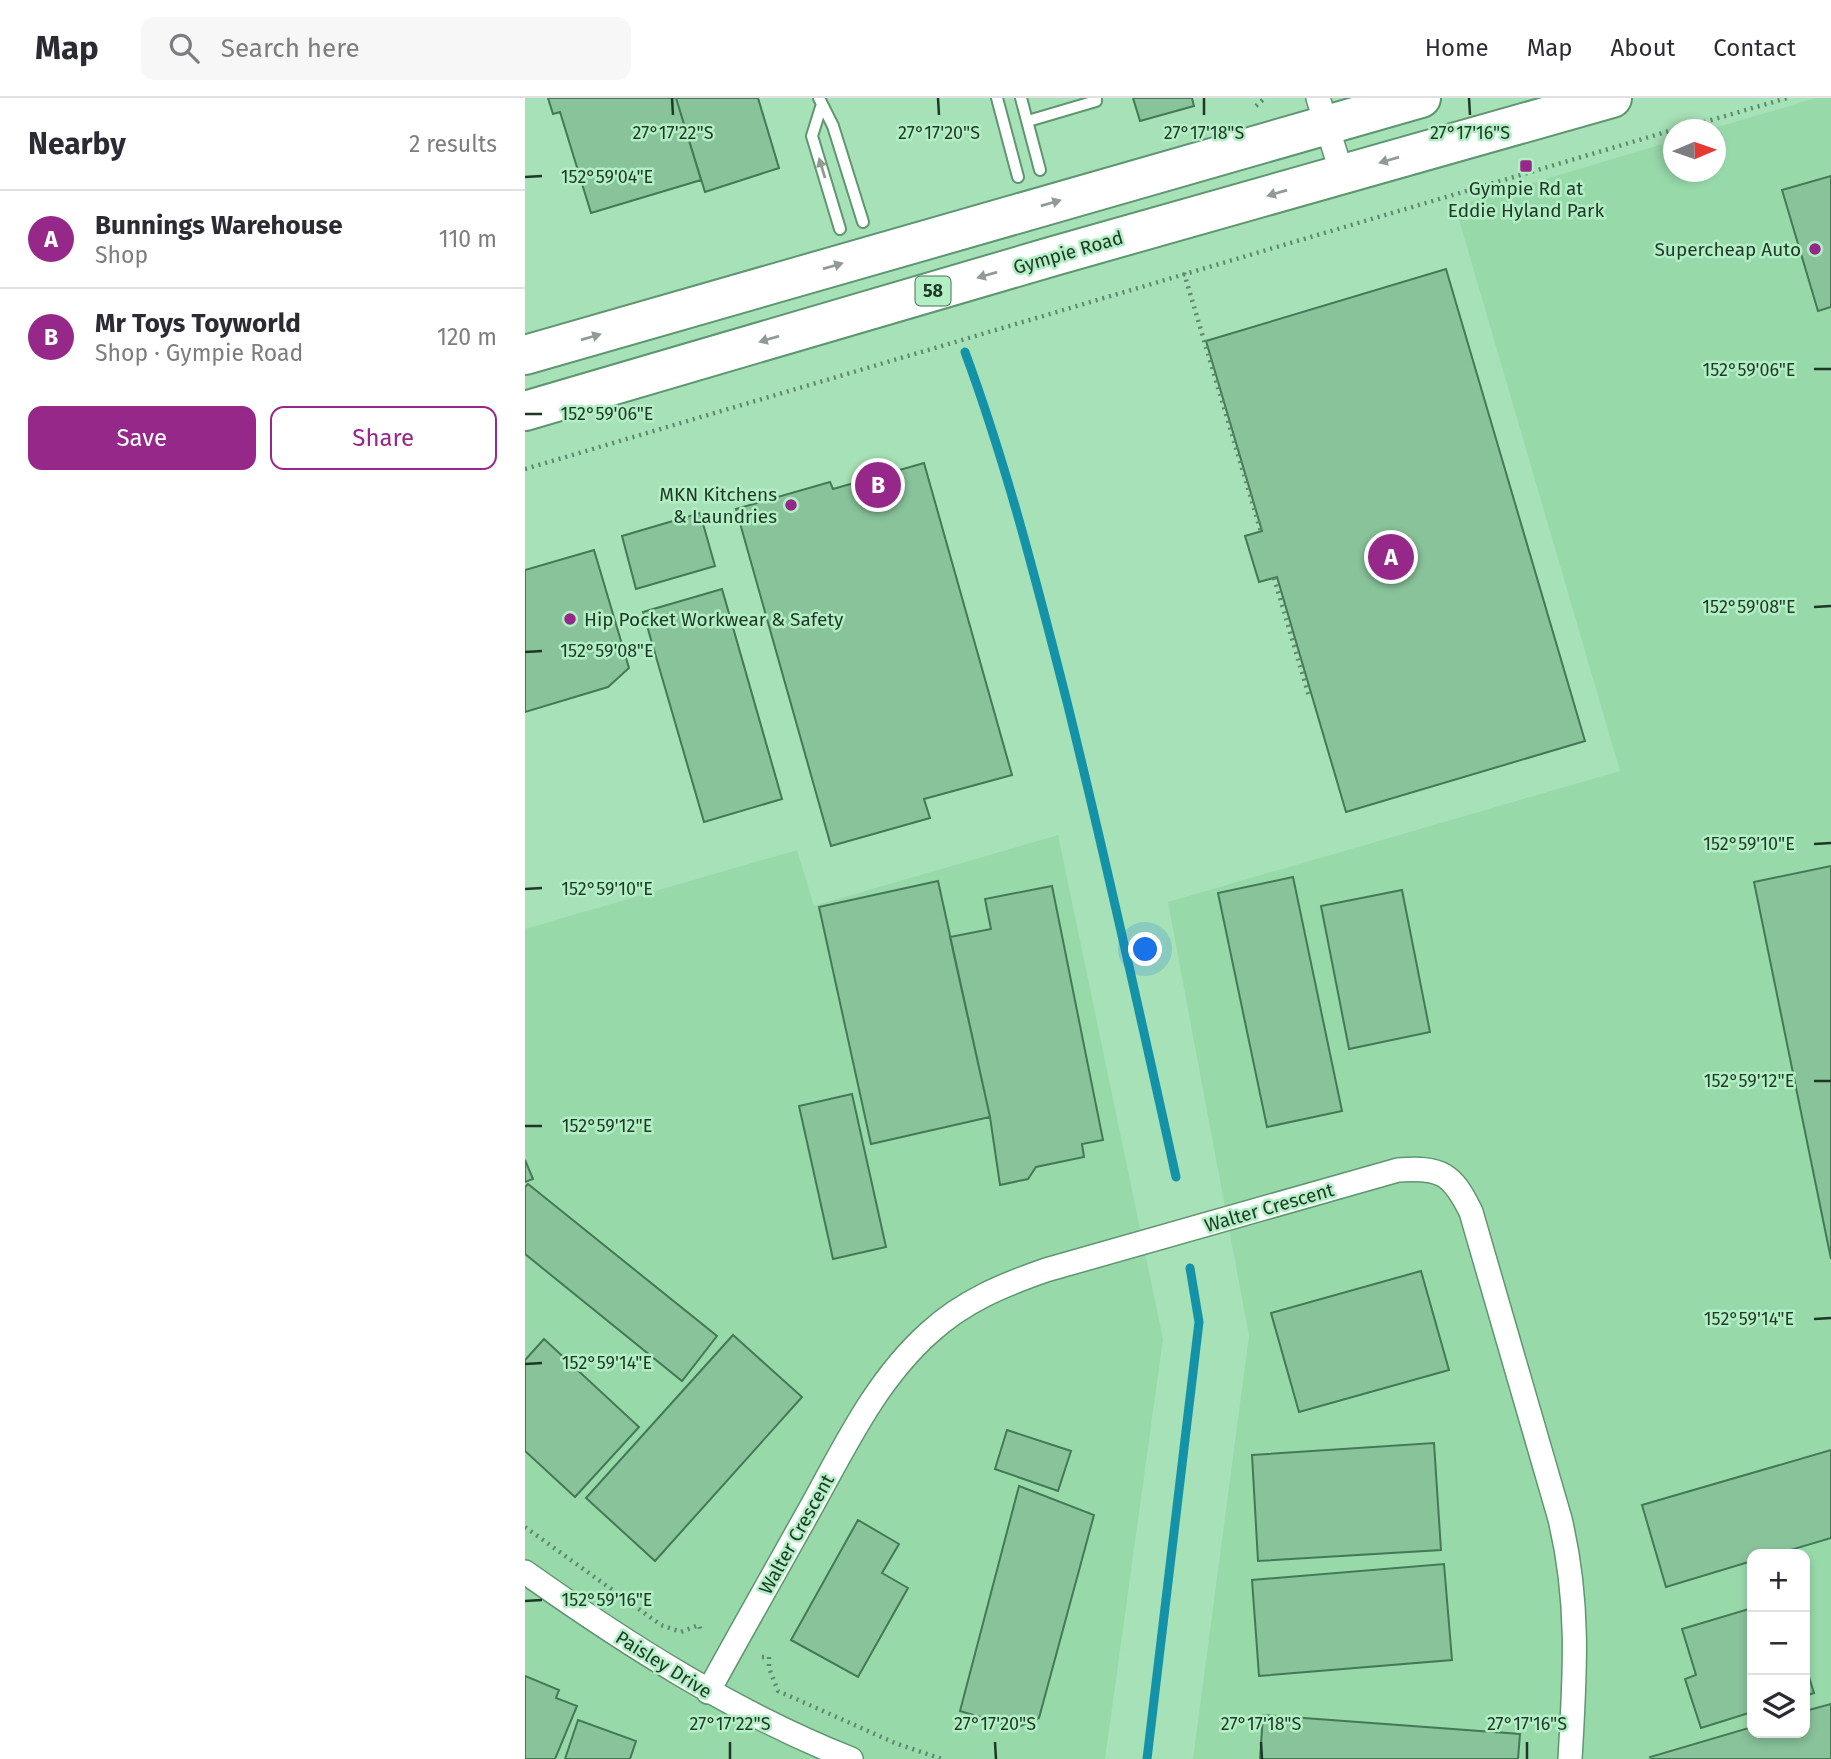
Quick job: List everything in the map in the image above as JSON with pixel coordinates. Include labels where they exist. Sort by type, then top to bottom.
[{"type":"highway","points":[[526,354],[1322,111],[1421,98]]},
{"type":"highway","name":"Gympie Road","points":[[525,411],[1612,98]]},
{"type":"street","points":[[1322,111],[1342,174]]},
{"type":"street","name":"Walter Crescent","points":[[708,1692],[859,1421],[898,1364],[930,1331],[968,1303],[998,1287],[1046,1270],[1398,1170],[1420,1169],[1444,1173],[1458,1186],[1471,1212],[1560,1519],[1572,1568],[1575,1613],[1576,1672],[1570,1759]]},
{"type":"street","name":"Paisley Drive","points":[[525,1572],[656,1661],[708,1692],[795,1736],[851,1759]]},
{"type":"lane","points":[[997,98],[1018,177]]},
{"type":"lane","points":[[1021,98],[1040,170]]},
{"type":"lane","points":[[1028,121],[1096,98]]},
{"type":"lane","points":[[820,102],[833,126],[863,222]]},
{"type":"lane","points":[[820,102],[812,136],[840,229]]},
{"type":"path","points":[[1256,106],[1265,98]]},
{"type":"path","points":[[1714,119],[1787,98]]},
{"type":"path","points":[[525,469],[1663,134]]},
{"type":"path","points":[[1184,274],[1261,532]]},
{"type":"path","points":[[1274,578],[1309,696]]},
{"type":"path","points":[[525,1527],[661,1625],[681,1632],[699,1625],[701,1632]]},
{"type":"path","points":[[762,1657],[769,1657],[769,1668],[778,1691],[895,1743],[942,1759]]},
{"type":"shaded area","points":[[1816,98],[1831,98],[1831,1759],[1193,1759],[1249,1336],[1168,902],[1620,771],[1455,206],[1663,144],[1663,182],[1726,182],[1726,125]]},
{"type":"shaded area","points":[[1058,835],[1163,1339],[1105,1759],[525,1759],[525,929],[797,850],[814,906]]},
{"type":"building","points":[[548,98],[676,98],[701,180],[591,213],[560,112],[553,114]]},
{"type":"building","points":[[676,98],[758,98],[779,168],[705,192]]},
{"type":"building","points":[[1133,98],[1192,98],[1194,106],[1140,121]]},
{"type":"building","name":"Supercheap Auto","points":[[1831,176],[1831,307],[1818,311],[1782,190]]},
{"type":"building","points":[[1446,269],[1585,741],[1346,812],[1277,577],[1259,582],[1245,536],[1262,531],[1206,341]]},
{"type":"building","points":[[924,463],[1012,775],[924,799],[930,818],[831,846],[736,509],[830,482],[833,489]]},
{"type":"building","points":[[700,513],[715,566],[636,589],[622,536]]},
{"type":"building","name":"Hip Pocket Workwear & Safety","points":[[594,550],[629,668],[608,687],[525,712],[525,570]]},
{"type":"building","points":[[722,589],[782,799],[704,822],[643,612]]},
{"type":"building","points":[[1831,866],[1831,1259],[1754,882]]},
{"type":"building","points":[[1293,877],[1342,1111],[1267,1127],[1218,893]]},
{"type":"building","points":[[938,881],[990,1117],[871,1144],[819,907]]},
{"type":"building","points":[[1052,886],[1103,1140],[1082,1144],[1084,1157],[1036,1167],[1028,1179],[1000,1185],[990,1117],[950,937],[991,929],[985,899]]},
{"type":"building","points":[[1402,890],[1430,1032],[1349,1049],[1321,906]]},
{"type":"building","points":[[852,1094],[886,1247],[833,1259],[799,1106]]},
{"type":"building","points":[[525,1160],[533,1179],[525,1182]]},
{"type":"building","points":[[528,1184],[717,1336],[682,1381],[525,1254],[525,1187]]},
{"type":"building","points":[[1421,1271],[1449,1370],[1299,1412],[1271,1313]]},
{"type":"building","points":[[733,1335],[802,1397],[655,1561],[586,1498]]},
{"type":"building","points":[[544,1339],[639,1427],[575,1497],[525,1451],[525,1360]]},
{"type":"building","points":[[1007,1430],[1071,1451],[1058,1491],[995,1469]]},
{"type":"building","points":[[1434,1443],[1441,1550],[1258,1561],[1252,1455]]},
{"type":"building","points":[[1831,1450],[1831,1538],[1794,1549],[1747,1549],[1747,1563],[1666,1587],[1642,1505]]},
{"type":"building","points":[[1019,1486],[1094,1515],[1039,1718],[1016,1728],[960,1711]]},
{"type":"building","points":[[858,1520],[899,1544],[882,1573],[908,1588],[858,1677],[791,1640]]},
{"type":"building","points":[[1444,1564],[1452,1660],[1259,1676],[1252,1580]]},
{"type":"building","points":[[1747,1610],[1747,1714],[1701,1728],[1685,1679],[1696,1675],[1682,1629]]},
{"type":"building","points":[[525,1676],[559,1690],[556,1698],[577,1706],[555,1759],[525,1759]]},
{"type":"building","points":[[1831,1704],[1831,1759],[1650,1757],[1747,1728],[1747,1738],[1810,1738],[1810,1710]]},
{"type":"building","points":[[1263,1715],[1520,1734],[1518,1759],[1260,1759]]},
{"type":"building","points":[[578,1720],[636,1741],[630,1759],[565,1759]]},
{"type":"waterway","points":[[965,352],[1008,482],[1056,658],[1176,1177]]},
{"type":"waterway","points":[[1147,1759],[1199,1322],[1190,1268]]},
{"type":"place","name":"Gympie Rd at Eddie Hyland Park","points":[[1526,166]]},
{"type":"place","name":"Supercheap Auto","points":[[1815,249]]},
{"type":"place","name":"Mr Toys Toyworld","points":[[878,485]]},
{"type":"place","name":"MKN Kitchens & Laundries","points":[[791,505]]},
{"type":"place","name":"Bunnings Warehouse","points":[[1391,557]]},
{"type":"place","name":"Hip Pocket Workwear & Safety","points":[[570,619]]}]
